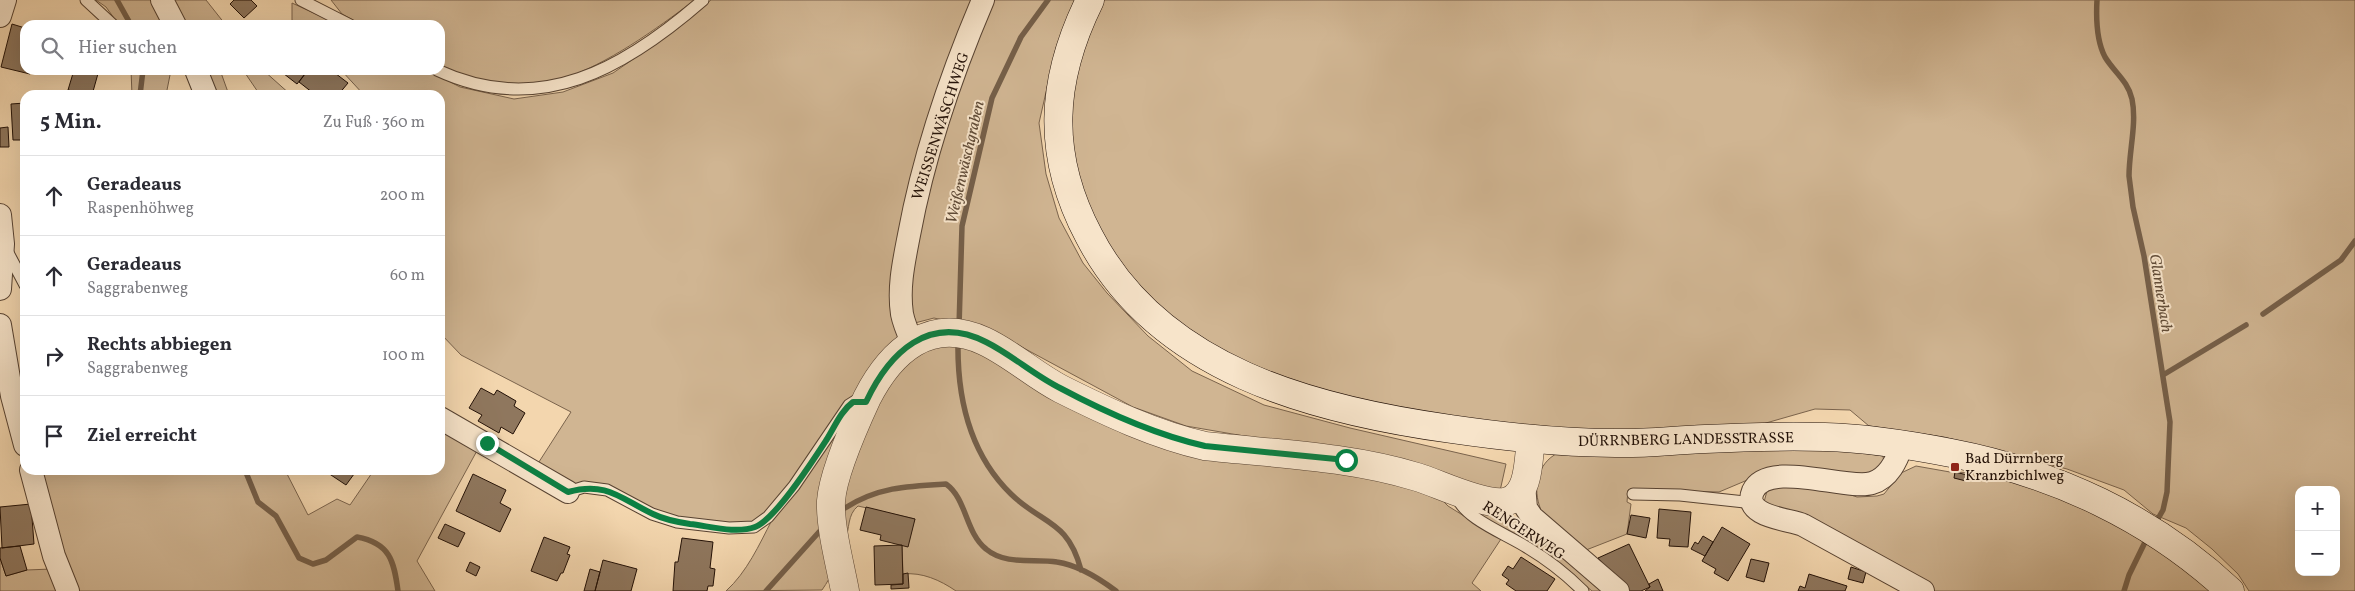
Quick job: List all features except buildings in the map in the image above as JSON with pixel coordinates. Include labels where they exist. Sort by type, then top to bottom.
[{"type":"main road","name":"DÜRRNBERG LANDESSTRASSE","points":[[1090,0],[1076,29],[1063,68],[1058,104],[1059,143],[1064,176],[1078,215],[1096,250],[1121,285],[1144,311],[1178,339],[1216,362],[1258,383],[1374,417],[1531,440],[1618,443],[1829,437],[1902,445],[2000,464],[2050,480],[2093,498],[2149,528],[2208,571],[2230,591]]},
{"type":"main road","points":[[845,591],[832,499],[843,459],[866,402],[891,363],[912,342],[924,335],[960,334],[995,347],[1060,388],[1134,422],[1185,442],[1232,449],[1346,460],[1416,477],[1494,502],[1514,498],[1524,485],[1531,440]]},
{"type":"street","points":[[0,16],[5,0]]},
{"type":"street","points":[[162,0],[172,20]]},
{"type":"street","name":"WEISSENWÄSCHWEG","points":[[912,342],[905,328],[901,296],[902,269],[918,187],[957,66],[983,0]]},
{"type":"street","points":[[198,75],[204,90]]},
{"type":"street","points":[[0,215],[3,244],[0,289]]},
{"type":"street","points":[[0,325],[12,396],[20,426]]},
{"type":"street","points":[[445,421],[568,492]]},
{"type":"street","points":[[1902,445],[1899,455],[1888,472],[1872,483],[1860,484],[1810,478],[1776,478],[1758,486],[1753,491],[1754,503],[1759,512],[1768,516],[1792,520],[1803,525],[1923,591]]},
{"type":"street","points":[[32,475],[54,556],[68,591]]},
{"type":"street","points":[[1524,485],[1526,508],[1538,522],[1618,591]]},
{"type":"street","points":[[1494,502],[1538,522]]},
{"type":"lane","points":[[86,0],[108,20]]},
{"type":"lane","points":[[301,0],[340,20]]},
{"type":"lane","points":[[445,73],[466,82],[502,90],[535,90],[568,83],[599,71],[622,58],[665,30],[703,0]]},
{"type":"lane","points":[[3,244],[20,276]]},
{"type":"lane","points":[[568,492],[584,487],[607,490],[652,514],[677,522],[729,528],[754,527],[768,517],[794,486],[849,405],[857,400],[866,402]]},
{"type":"lane","name":"RENGERWEG","points":[[1455,490],[1460,504],[1465,510],[1551,563],[1583,591]]},
{"type":"lane","points":[[1632,494],[1680,495],[1754,503]]},
{"type":"shaded area","points":[[96,0],[151,0],[165,20],[115,20],[106,7]]},
{"type":"shaded area","points":[[171,0],[206,0],[222,20],[179,20]]},
{"type":"shaded area","points":[[331,0],[695,0],[647,34],[596,65],[560,80],[531,85],[483,80],[445,68],[445,20],[353,20],[342,14]]},
{"type":"shaded area","points":[[711,0],[976,0],[912,177],[902,341],[846,468],[890,380],[929,343],[978,348],[1060,398],[1345,467],[1434,492],[1448,506],[1501,539],[1472,583],[1481,591],[956,591],[944,583],[931,578],[917,574],[903,574],[902,545],[915,519],[858,506],[850,518],[847,536],[838,560],[822,590],[726,591],[746,567],[772,520],[741,526],[665,515],[629,497],[567,485],[537,465],[571,412],[461,355],[445,338],[445,90],[359,90],[346,75],[437,75],[460,87],[514,99],[563,92],[613,73],[671,33]]},
{"type":"shaded area","points":[[990,0],[1079,0],[1056,48],[1039,123],[1046,174],[1059,218],[1083,263],[1107,293],[1148,336],[1192,371],[1264,405],[1350,428],[1506,464],[1500,491],[1250,437],[1186,426],[1133,407],[992,331],[934,318],[911,324],[910,276],[939,139]]},
{"type":"shaded area","points":[[1103,0],[2355,0],[2355,591],[2249,591],[2238,574],[2212,549],[2186,528],[2153,514],[2124,490],[2067,469],[1944,437],[1869,426],[1850,410],[1815,409],[1752,427],[1605,431],[1511,428],[1395,411],[1312,390],[1199,341],[1152,305],[1113,259],[1088,212],[1072,164],[1069,123],[1073,77]]},
{"type":"shaded area","points":[[292,3],[329,20],[292,20]]},
{"type":"shaded area","points":[[131,75],[170,75],[167,90],[132,90]]},
{"type":"shaded area","points":[[205,75],[222,75],[227,90],[211,90]]},
{"type":"shaded area","points":[[246,75],[269,75],[285,90],[257,90]]},
{"type":"shaded area","points":[[445,430],[479,447],[417,561],[435,591],[76,591],[40,475],[288,475],[308,515],[337,499],[350,505],[371,475],[445,475]]},
{"type":"shaded area","points":[[1818,446],[1883,456],[1884,463],[1881,468],[1864,476],[1764,473],[1719,492],[1628,490],[1627,502],[1631,504],[1627,534],[1581,552],[1549,520],[1541,510],[1538,502],[1538,477],[1545,463],[1558,453]]},
{"type":"shaded area","points":[[1916,466],[1950,472],[1988,473],[2031,483],[2147,540],[2216,591],[1934,591],[1764,502],[1767,491],[1780,484],[1842,492],[1857,497],[1877,496],[1884,494],[1901,473]]},
{"type":"shaded area","points":[[1473,507],[1499,512],[1525,524],[1611,591],[1592,591],[1551,556],[1482,516]]},
{"type":"shaded area","points":[[0,558],[6,576],[27,570],[51,569],[59,591],[0,591]]},
{"type":"waterway","points":[[117,0],[128,20]]},
{"type":"waterway","name":"Weißenwäschgraben","points":[[959,327],[962,226],[992,98],[1021,37],[1048,0]]},
{"type":"waterway","name":"Glannerbach","points":[[2097,0],[2097,29],[2102,50],[2127,87],[2132,99],[2134,118],[2129,176],[2133,207],[2144,256],[2170,422],[2167,492],[2163,510],[2155,524]]},
{"type":"waterway","points":[[141,90],[142,75]]},
{"type":"waterway","points":[[2263,314],[2341,260],[2355,241]]},
{"type":"waterway","points":[[2163,375],[2246,325]]},
{"type":"waterway","name":"Weißenwäschgraben","points":[[958,341],[960,383],[964,403],[976,443],[985,461],[1011,494],[1062,532],[1076,554],[1081,570]]},
{"type":"waterway","points":[[247,475],[258,502],[276,516],[299,558],[313,564],[326,560],[357,537],[368,540],[377,544],[388,555],[395,571],[398,591]]},
{"type":"waterway","points":[[845,508],[857,501],[881,492],[906,487],[946,484],[958,498],[974,534],[986,549],[1002,558],[1011,560],[1048,561],[1072,566],[1088,573],[1116,591]]},
{"type":"waterway","points":[[766,591],[819,532]]},
{"type":"waterway","name":"Glannerbach","points":[[2124,591],[2129,575],[2148,536]]},
{"type":"place","name":"Bad Dürrnberg Kranzbichlweg","points":[[1955,467]]},
{"type":"route","points":[[487,443],[568,492],[584,487],[607,490],[618,494],[652,514],[677,522],[729,528],[745,529],[754,527],[761,524],[768,517],[794,486],[849,405],[857,400],[866,402],[871,391],[903,350],[924,335],[950,333],[983,340],[1060,388],[1134,422],[1185,442],[1205,446],[1346,460]]}]
